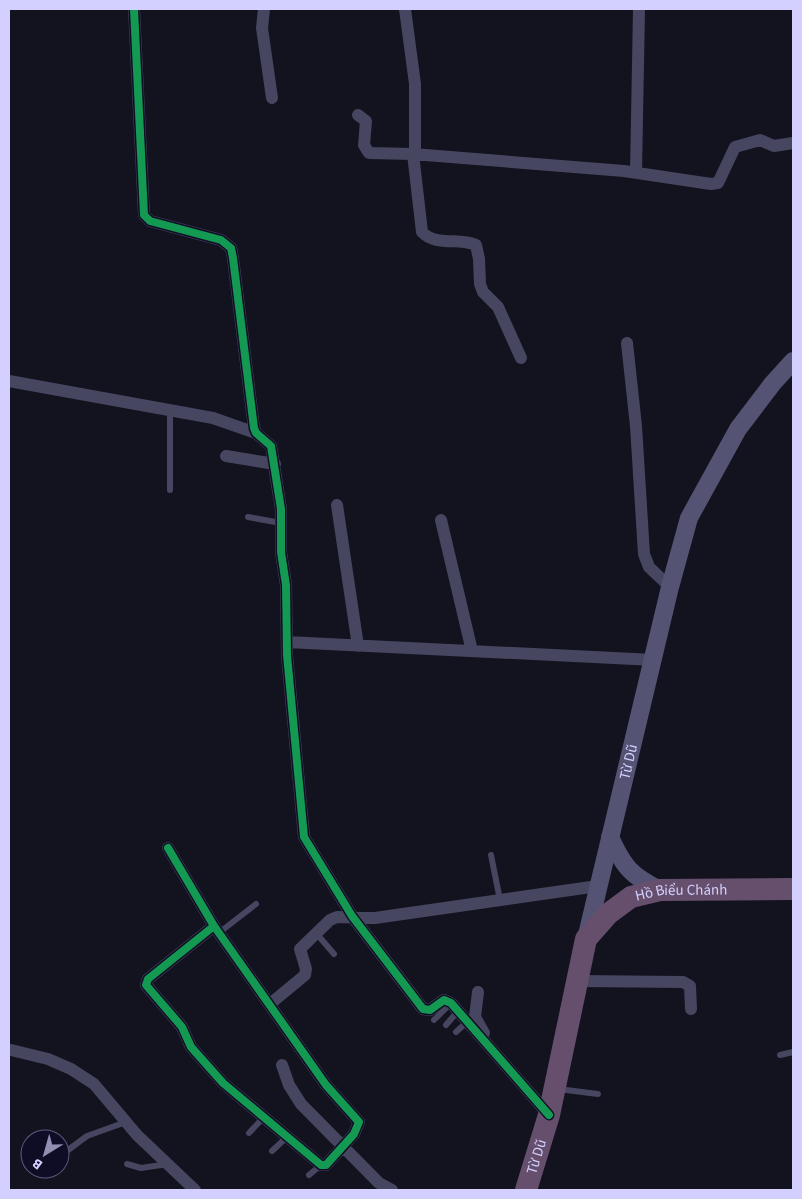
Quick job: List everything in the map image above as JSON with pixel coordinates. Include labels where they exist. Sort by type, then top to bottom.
[{"type":"highway","name":"Hồ Biểu Chánh","points":[[586,940],[618,905],[631,897],[660,890],[793,889]]},
{"type":"highway","name":"Từ Dũ","points":[[526,1190],[549,1116],[586,940]]},
{"type":"main road","name":"Từ Dũ","points":[[586,940],[670,587],[689,518],[738,429],[773,383],[793,361]]},
{"type":"main road","points":[[610,837],[626,868],[639,880],[660,890]]},
{"type":"street","points":[[134,9],[144,215],[150,221],[221,240],[230,248],[254,427],[271,446],[275,464],[281,523],[281,552],[287,600],[287,642],[304,838],[352,916],[423,1009],[430,1010],[444,1000],[455,1007],[549,1116]]},
{"type":"street","points":[[264,9],[262,28],[272,98]]},
{"type":"street","points":[[405,9],[416,84],[417,146],[413,154],[422,232],[430,238],[440,241],[464,241],[476,245],[480,259],[480,284],[498,307],[522,358]]},
{"type":"street","points":[[636,172],[639,9]]},
{"type":"street","points":[[358,115],[366,121],[364,145],[369,153],[413,154],[636,172],[711,184],[718,183],[735,147],[760,140],[774,146],[793,143]]},
{"type":"street","points":[[627,343],[636,426],[644,554],[652,570],[670,587]]},
{"type":"street","points":[[9,381],[254,427]]},
{"type":"street","points":[[226,456],[275,464]]},
{"type":"street","points":[[337,505],[358,646]]},
{"type":"street","points":[[441,520],[472,651]]},
{"type":"street","points":[[287,642],[654,660]]},
{"type":"street","points":[[168,848],[217,929],[326,1085],[359,1122],[358,1129],[326,1164],[321,1165],[216,1076],[187,1042],[182,1027],[146,985],[148,980],[217,929]]},
{"type":"street","points":[[270,1004],[305,976],[306,969],[300,949],[316,933],[337,917],[375,918],[598,886]]},
{"type":"street","points":[[577,981],[683,982],[690,986],[691,1009]]},
{"type":"street","points":[[478,992],[475,1017],[483,1032],[496,1044],[494,1052]]},
{"type":"street","points":[[11,1050],[48,1059],[71,1069],[102,1091],[126,1122],[194,1190]]},
{"type":"street","points":[[282,1065],[295,1096],[342,1148],[389,1190]]},
{"type":"lane","points":[[170,410],[170,490]]},
{"type":"lane","points":[[248,518],[281,523]]},
{"type":"lane","points":[[490,854],[500,900]]},
{"type":"lane","points":[[217,929],[256,904]]},
{"type":"lane","points":[[316,933],[334,954]]},
{"type":"lane","points":[[434,1020],[455,1007]]},
{"type":"lane","points":[[446,1025],[455,1007]]},
{"type":"lane","points":[[456,1032],[468,1022]]},
{"type":"lane","points":[[780,1055],[793,1052]]},
{"type":"lane","points":[[555,1089],[598,1094]]},
{"type":"lane","points":[[249,1133],[264,1117]]},
{"type":"lane","points":[[70,1149],[87,1136],[126,1122]]},
{"type":"lane","points":[[272,1151],[287,1137]]},
{"type":"lane","points":[[127,1164],[141,1168],[168,1164]]},
{"type":"lane","points":[[308,1175],[321,1165]]},
{"type":"cycle path","points":[[134,9],[144,215],[150,221],[221,240],[231,248],[254,428],[256,433],[271,446],[281,509],[281,552],[286,585],[287,655],[304,837],[352,916],[423,1009],[430,1010],[444,1000],[451,1003],[549,1115]]},
{"type":"cycle path","points":[[168,848],[214,926],[326,1085],[359,1122],[354,1134],[326,1165],[321,1165],[223,1083],[191,1047],[182,1027],[146,985],[148,979],[214,926]]}]
